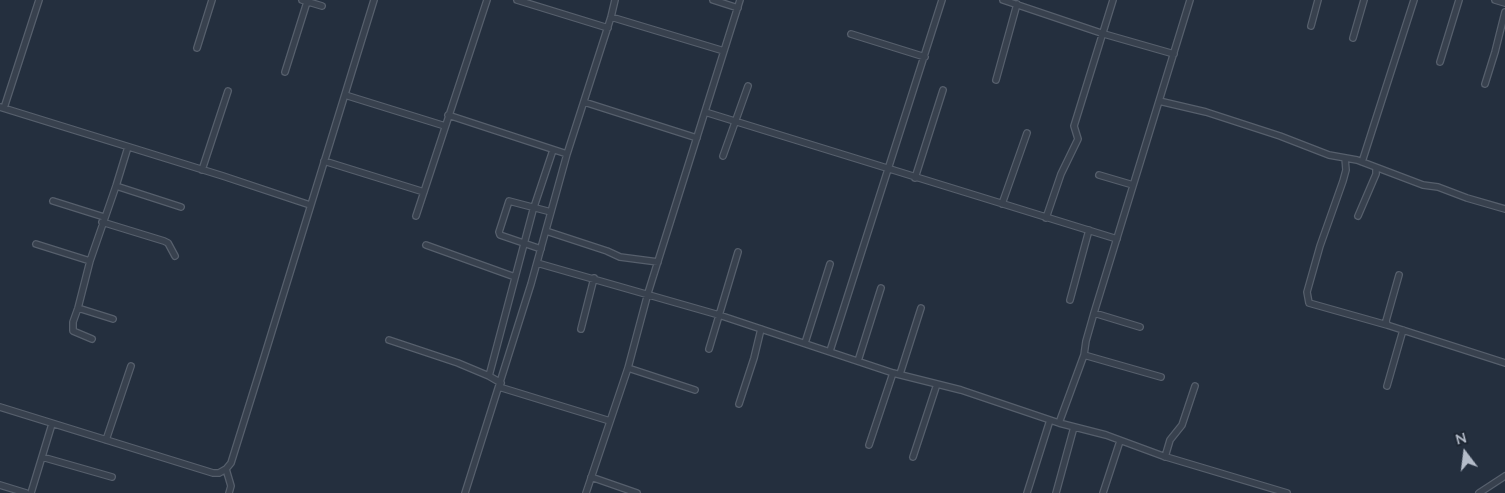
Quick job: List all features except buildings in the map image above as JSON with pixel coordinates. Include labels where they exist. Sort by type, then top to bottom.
[{"type":"street","points":[[39,0],[2,108],[310,205]]},
{"type":"street","points":[[197,48],[212,0]]},
{"type":"street","points":[[0,407],[213,472],[219,473],[226,469],[231,462],[374,0]]},
{"type":"street","points":[[416,216],[486,0]]},
{"type":"street","points":[[517,0],[608,28]]},
{"type":"street","points":[[465,493],[500,385],[537,263],[567,154],[608,28],[615,0]]},
{"type":"street","points":[[713,0],[738,8]]},
{"type":"street","points":[[586,493],[628,368],[648,293],[740,0]]},
{"type":"street","points":[[830,351],[942,0]]},
{"type":"street","points":[[1003,0],[1104,34],[1174,54]]},
{"type":"street","points":[[1046,218],[1061,174],[1078,139],[1074,126],[1113,0]]},
{"type":"street","points":[[1059,423],[1084,355],[1094,313],[1190,0]]},
{"type":"street","points":[[1311,26],[1318,0]]},
{"type":"street","points":[[1353,38],[1364,0]]},
{"type":"street","points":[[1362,162],[1414,0]]},
{"type":"street","points":[[1440,62],[1459,0]]},
{"type":"street","points":[[1495,0],[1505,3]]},
{"type":"street","points":[[285,72],[305,1],[322,6]]},
{"type":"street","points":[[996,80],[1016,4]]},
{"type":"street","points":[[1485,84],[1505,12]]},
{"type":"street","points":[[611,17],[724,51]]},
{"type":"street","points":[[851,34],[925,56]]},
{"type":"street","points":[[723,156],[748,86]]},
{"type":"street","points":[[915,178],[943,90]]},
{"type":"street","points":[[202,170],[228,91]]},
{"type":"street","points":[[344,95],[445,126]]},
{"type":"street","points":[[1159,101],[1206,112],[1280,136],[1329,155],[1387,170],[1422,185],[1438,187],[1467,198],[1505,208]]},
{"type":"street","points":[[584,102],[697,138]]},
{"type":"street","points":[[705,112],[1117,239]]},
{"type":"street","points":[[448,115],[567,154]]},
{"type":"street","points":[[1002,204],[1027,133]]},
{"type":"street","points":[[92,339],[73,331],[73,322],[90,261],[128,147]]},
{"type":"street","points":[[489,376],[534,207],[553,150]]},
{"type":"street","points":[[1345,158],[1346,170],[1343,181],[1320,246],[1307,292],[1309,303],[1387,325],[1505,363]]},
{"type":"street","points":[[324,161],[424,192]]},
{"type":"street","points":[[1358,216],[1376,174],[1376,168]]},
{"type":"street","points":[[1099,175],[1133,185]]},
{"type":"street","points":[[116,186],[181,207]]},
{"type":"street","points":[[53,201],[164,240],[168,243],[175,256]]},
{"type":"street","points":[[541,249],[500,235],[499,232],[509,201],[551,212]]},
{"type":"street","points":[[1070,300],[1090,230]]},
{"type":"street","points":[[546,231],[620,257],[658,262]]},
{"type":"street","points":[[36,244],[90,261]]},
{"type":"street","points":[[426,245],[515,277]]},
{"type":"street","points":[[709,349],[738,252]]},
{"type":"street","points":[[537,263],[648,293],[893,373],[937,384],[1120,441],[1165,457],[1287,493]]},
{"type":"street","points":[[805,343],[830,264]]},
{"type":"street","points":[[1387,325],[1386,322],[1399,275]]},
{"type":"street","points":[[580,329],[594,278]]},
{"type":"street","points":[[858,361],[882,288]]},
{"type":"street","points":[[78,308],[113,319]]},
{"type":"street","points":[[900,374],[922,308]]},
{"type":"street","points":[[1094,313],[1140,327]]},
{"type":"street","points":[[739,404],[761,329]]},
{"type":"street","points":[[1386,386],[1403,330]]},
{"type":"street","points":[[389,340],[458,363],[489,376],[500,385],[610,421]]},
{"type":"street","points":[[1084,355],[1161,377]]},
{"type":"street","points":[[106,440],[131,366]]},
{"type":"street","points":[[628,368],[696,390]]},
{"type":"street","points":[[869,445],[893,373]]},
{"type":"street","points":[[913,457],[937,384]]},
{"type":"street","points":[[1165,457],[1170,440],[1182,425],[1195,386]]},
{"type":"street","points":[[1027,493],[1050,420]]},
{"type":"street","points":[[31,493],[52,424]]},
{"type":"street","points":[[1056,493],[1074,427]]},
{"type":"street","points":[[1103,493],[1120,441]]},
{"type":"street","points":[[42,457],[112,477]]},
{"type":"street","points":[[226,469],[231,486],[229,493]]},
{"type":"street","points":[[591,478],[638,493]]},
{"type":"street","points":[[1479,493],[1504,478]]},
{"type":"street","points":[[0,485],[26,493]]}]
